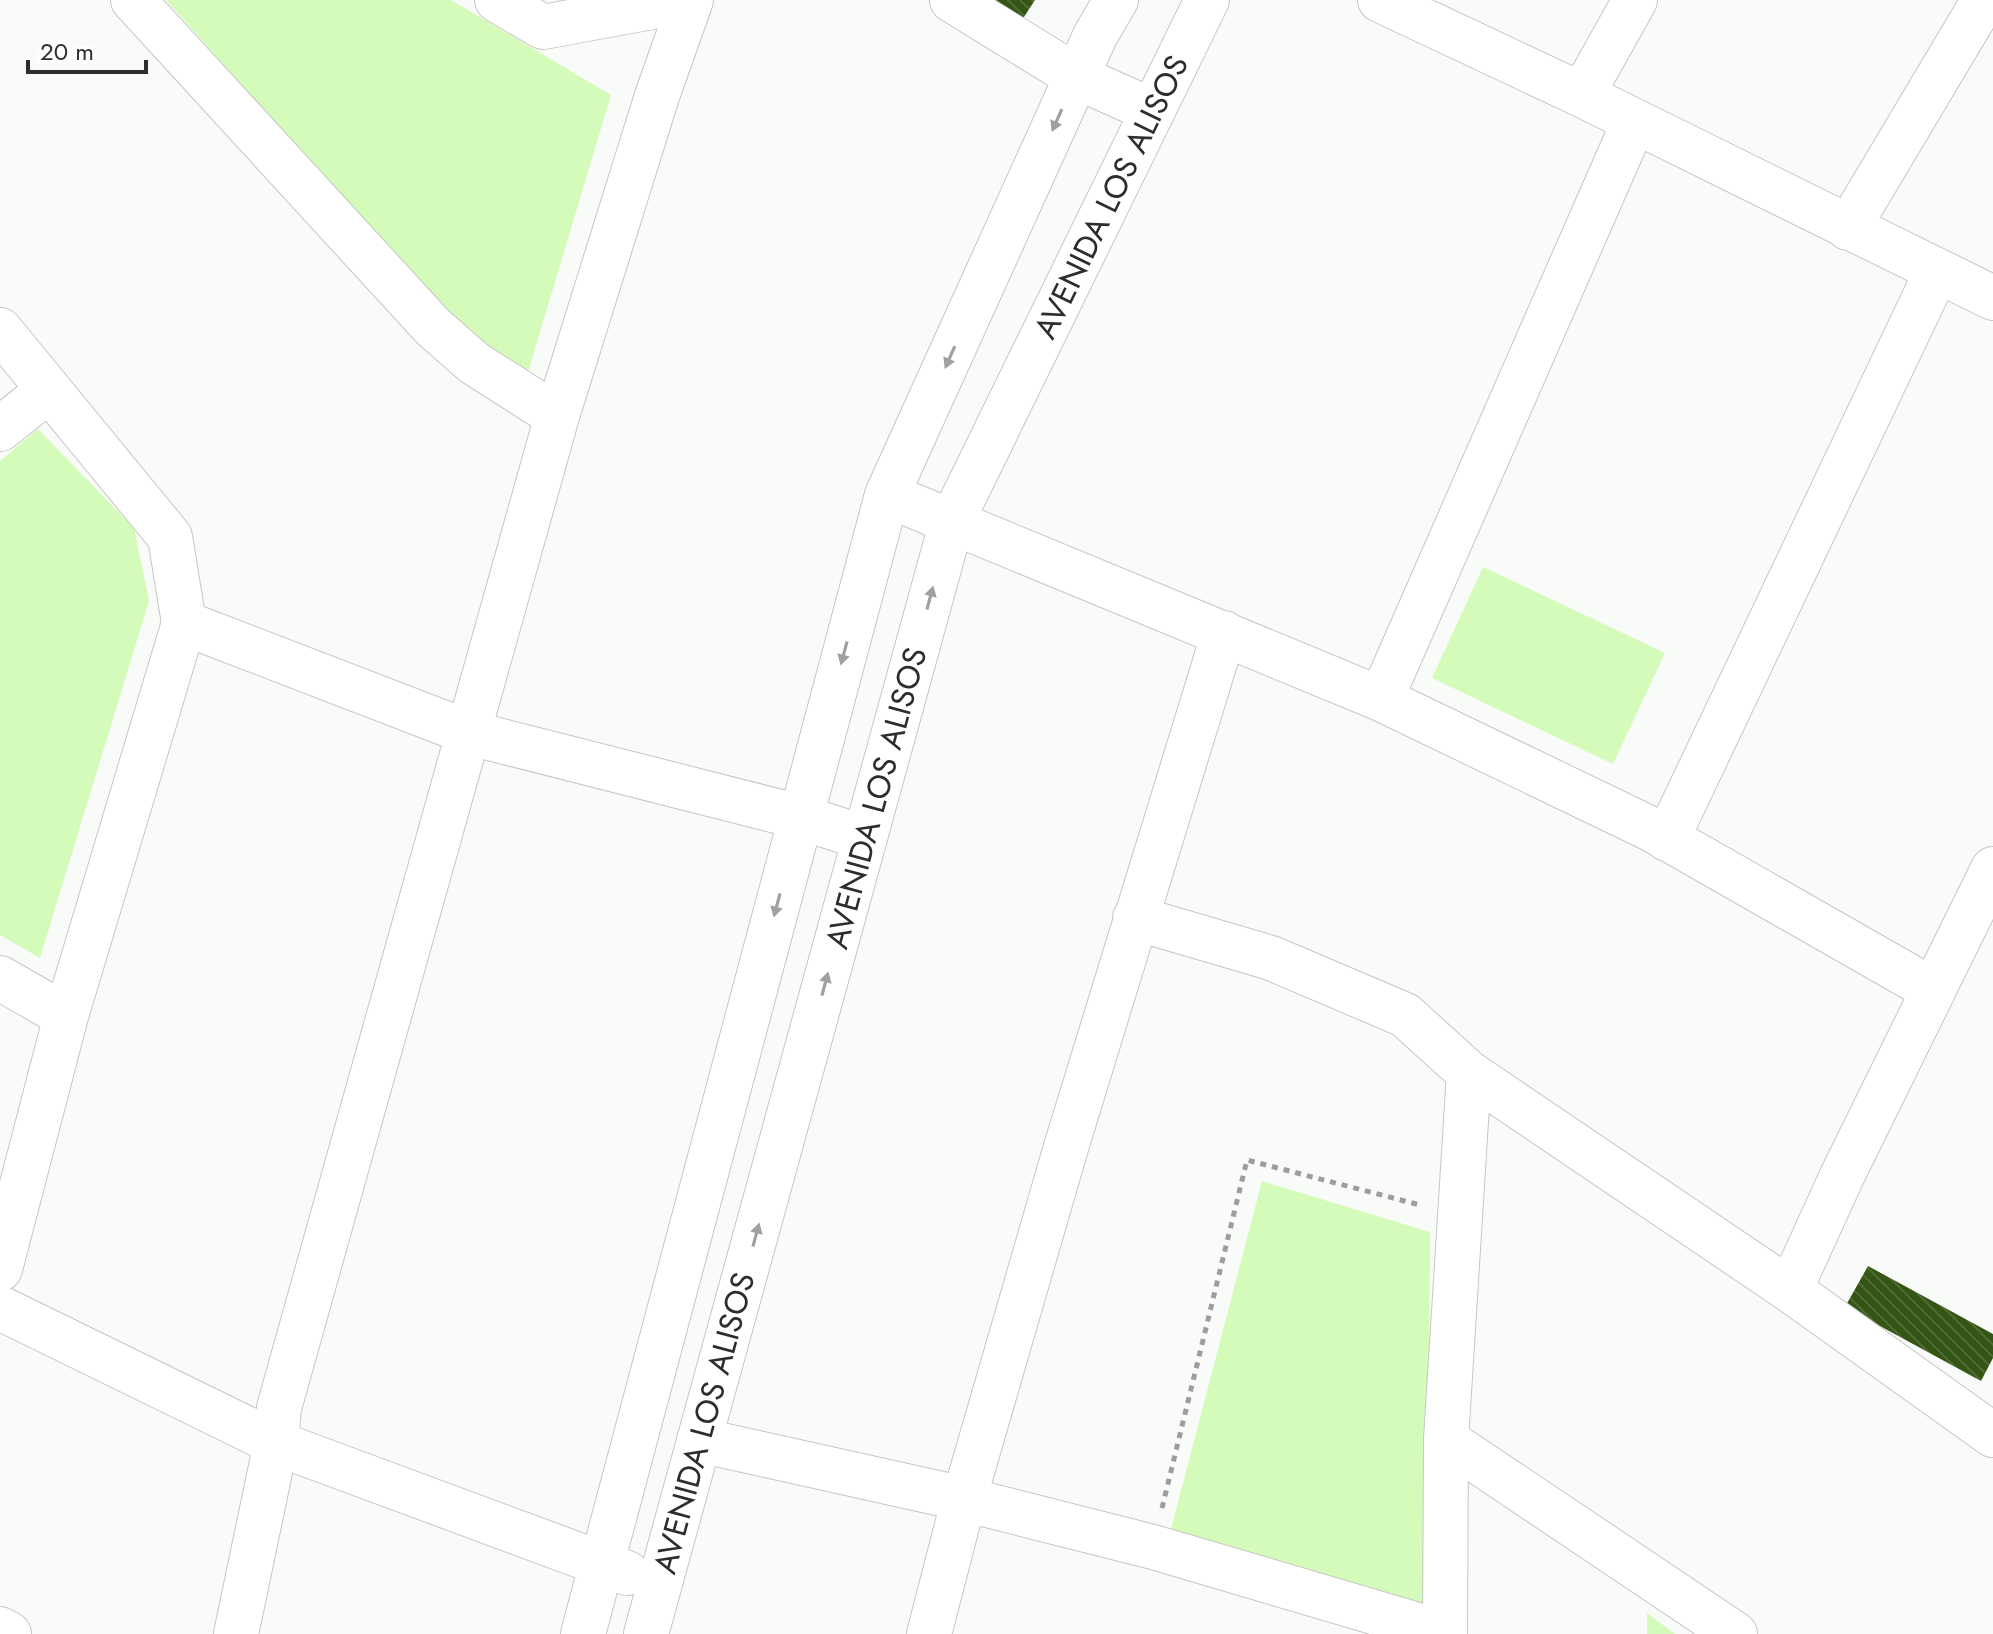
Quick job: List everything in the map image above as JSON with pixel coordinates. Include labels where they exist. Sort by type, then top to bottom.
[{"type":"street","points":[[133,0],[433,327],[474,363],[557,416]]},
{"type":"street","points":[[236,1634],[276,1443],[279,1408],[557,416],[690,0],[543,27],[497,0]]},
{"type":"street","points":[[952,0],[1077,77],[1153,111]]},
{"type":"street","name":"AVENIDA LOS ALISOS","points":[[583,1634],[887,495],[1095,36],[1116,0]]},
{"type":"street","name":"AVENIDA LOS ALISOS","points":[[646,1634],[952,521],[1207,0]]},
{"type":"street","points":[[1380,0],[1582,95],[1993,298]]},
{"type":"street","points":[[1582,95],[1635,0]]},
{"type":"street","points":[[1848,228],[1984,0]]},
{"type":"street","points":[[1381,699],[1634,122]]},
{"type":"street","points":[[1667,839],[1937,271]]},
{"type":"street","points":[[0,330],[170,537],[184,623],[66,1016],[0,1269]]},
{"type":"street","points":[[0,429],[49,390]]},
{"type":"street","points":[[887,495],[1381,699],[1667,839],[1933,990]]},
{"type":"street","points":[[184,623],[470,733],[800,817],[865,838]]},
{"type":"street","points":[[929,1634],[964,1499],[1135,918],[1224,633]]},
{"type":"street","points":[[1790,1290],[1842,1176],[1991,876]]},
{"type":"street","points":[[1135,918],[1271,958],[1405,1015],[1469,1073],[1790,1290],[1993,1435]]},
{"type":"street","points":[[0,978],[66,1016]]},
{"type":"street","points":[[699,1440],[964,1499],[1153,1547],[1445,1633],[1446,1440],[1469,1073]]},
{"type":"street","points":[[0,1308],[276,1443],[660,1585]]},
{"type":"street","points":[[1446,1440],[1735,1634]]},
{"type":"street","points":[[0,1629],[9,1634]]},
{"type":"path","points":[[1153,1547],[1247,1160],[1460,1215]]},
{"type":"green space","points":[[166,0],[451,0],[611,95],[526,379],[450,319]]},
{"type":"green space","points":[[38,429],[134,528],[149,601],[40,958],[0,935],[0,461]]},
{"type":"green space","points":[[1483,567],[1665,653],[1613,764],[1432,678]]},
{"type":"green space","points":[[1262,1181],[1430,1232],[1428,1605],[1171,1529]]},
{"type":"green space","points":[[1647,1613],[1675,1634],[1647,1634]]},
{"type":"building","points":[[992,0],[1035,0],[1022,20]]},
{"type":"building","points":[[1868,1266],[1993,1334],[1993,1358],[1981,1381],[1845,1307]]}]
